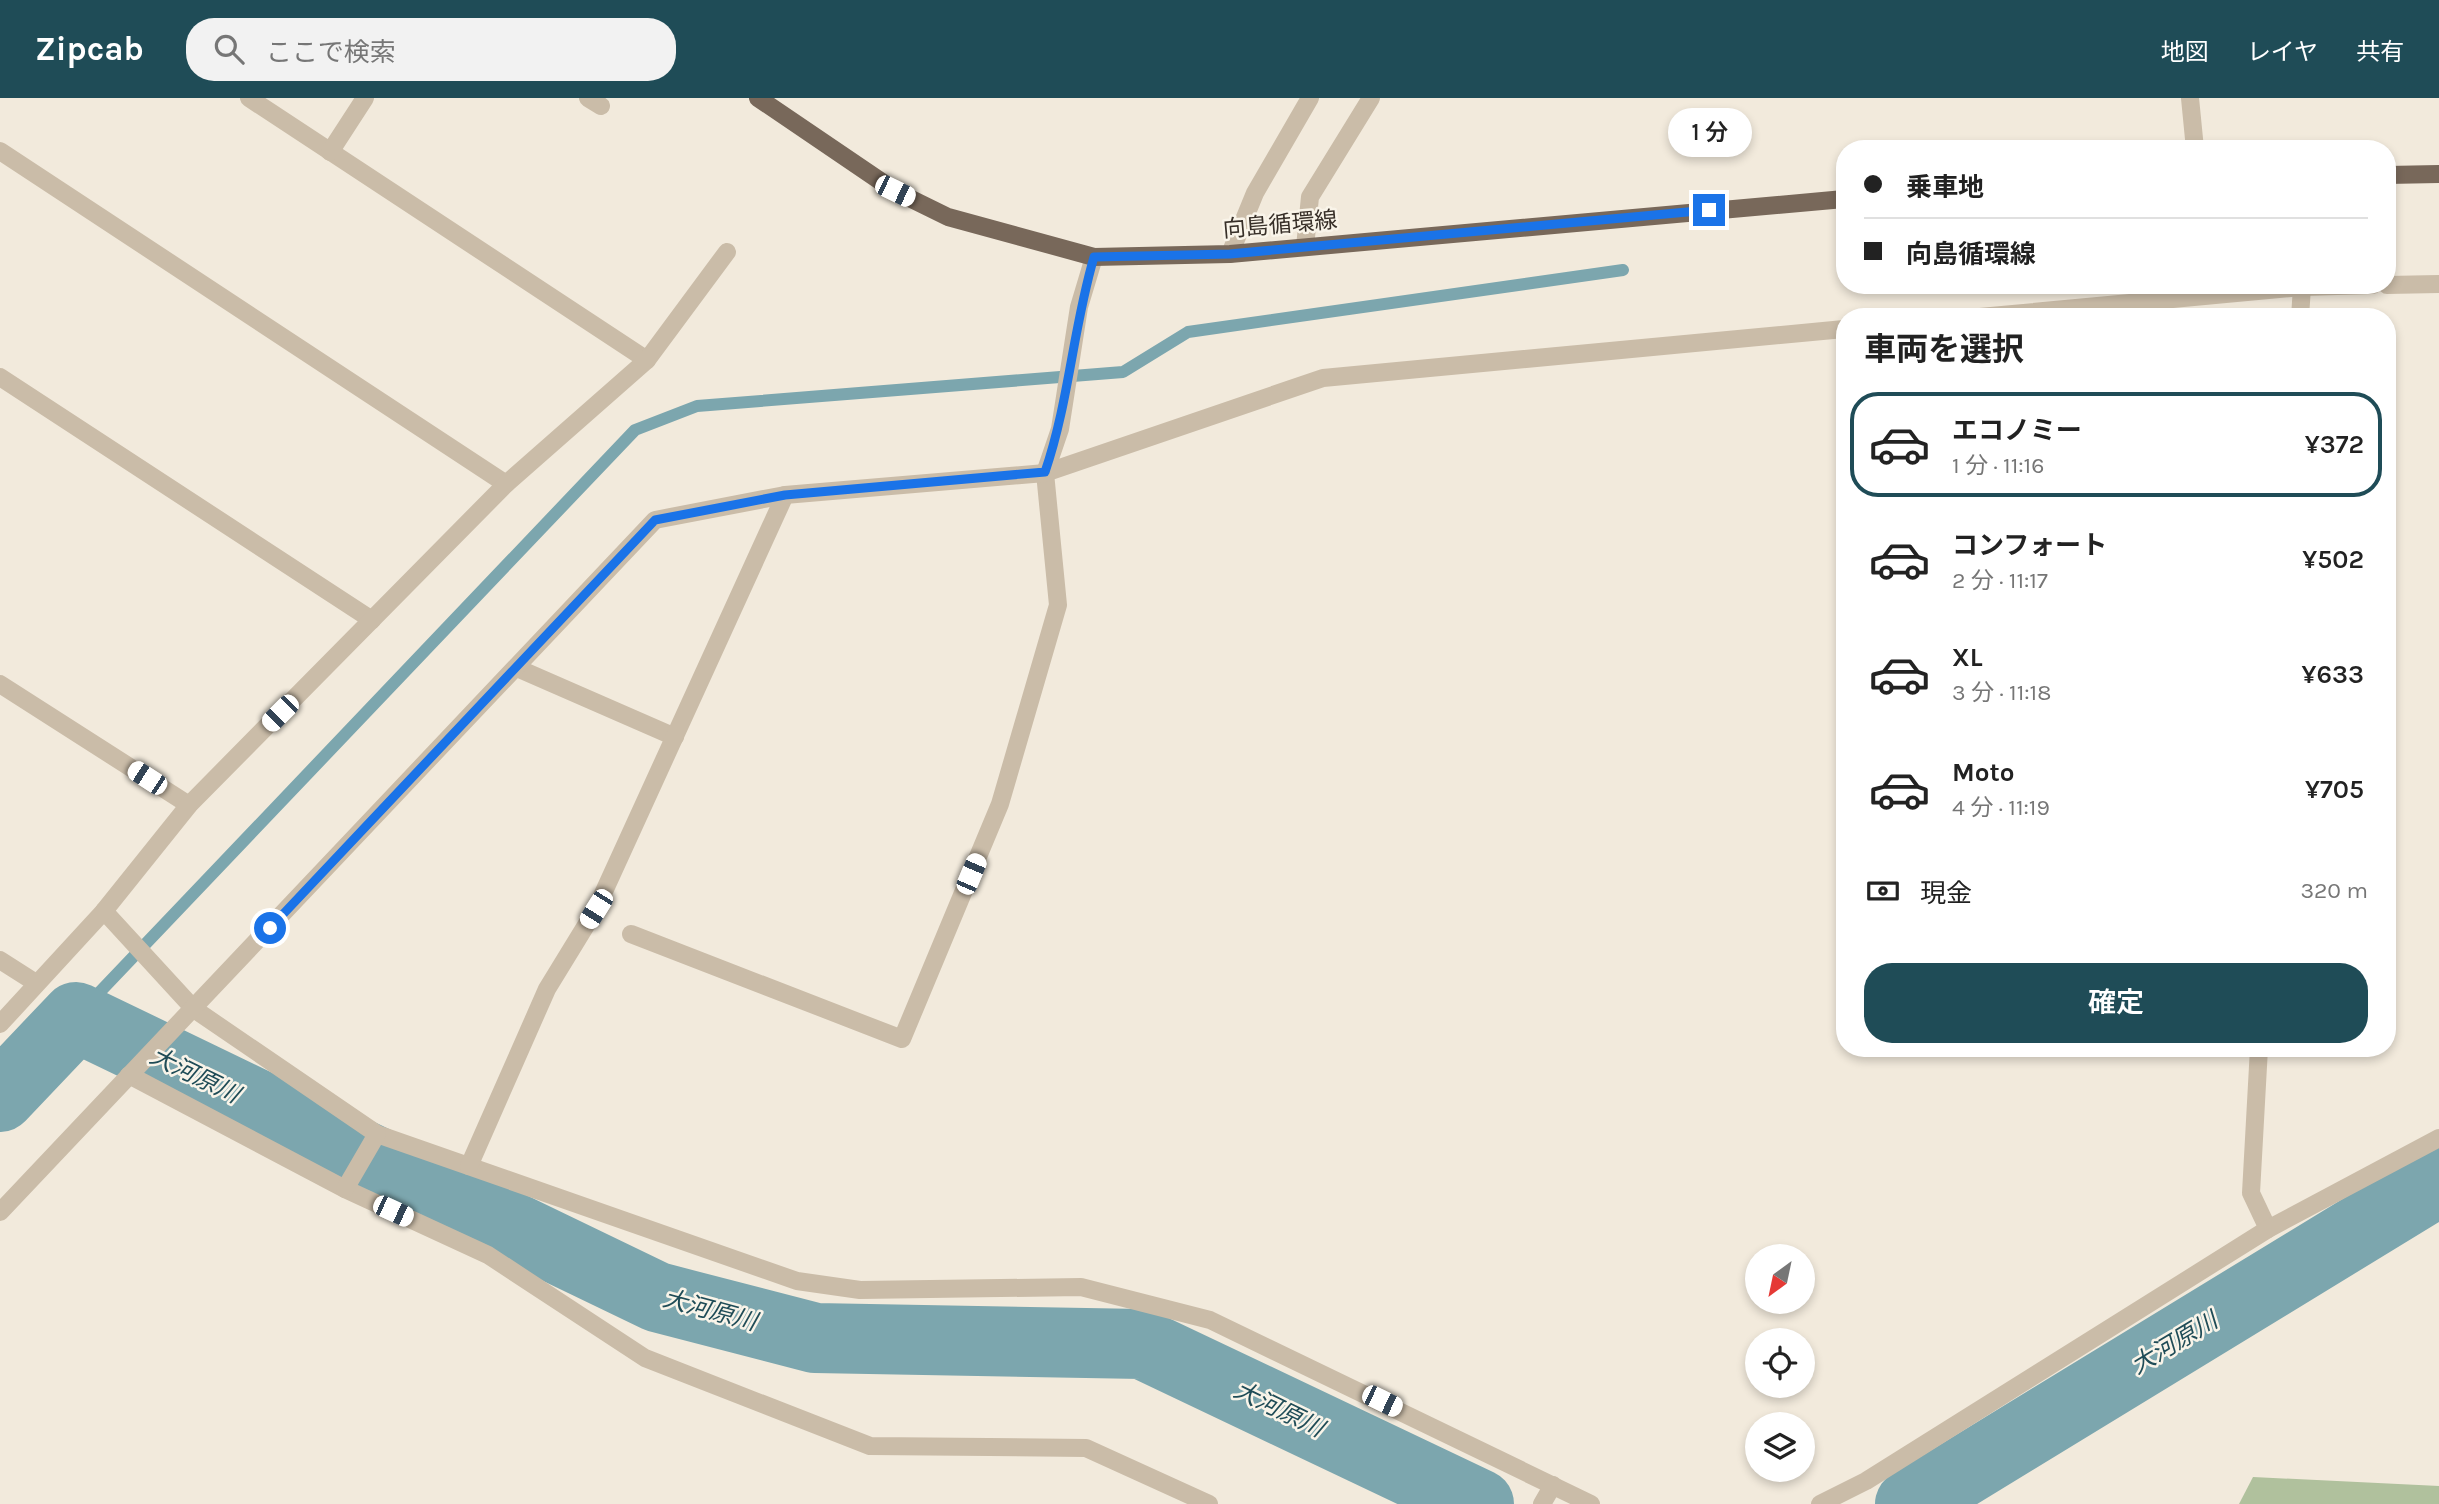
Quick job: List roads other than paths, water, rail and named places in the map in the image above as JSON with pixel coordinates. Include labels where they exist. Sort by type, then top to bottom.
[{"type":"main road","name":"向島循環線","points":[[761,99],[895,191],[948,217],[1094,257],[1230,254],[1836,200]]},
{"type":"main road","points":[[2396,175],[2439,174]]},
{"type":"street","points":[[249,98],[647,360]]},
{"type":"street","points":[[330,152],[366,98]]},
{"type":"street","points":[[1230,254],[1255,193],[1310,98]]},
{"type":"street","points":[[1305,247],[1310,197],[1371,98]]},
{"type":"street","points":[[2190,98],[2194,140]]},
{"type":"street","points":[[0,151],[506,484]]},
{"type":"street","points":[[0,1024],[104,911],[188,805],[506,484],[647,360],[727,251]]},
{"type":"street","points":[[631,934],[902,1039],[1000,804],[1058,605],[1045,472],[1060,429],[1079,307],[1094,257]]},
{"type":"street","points":[[2396,285],[2439,284]]},
{"type":"street","points":[[2077,308],[2227,294]]},
{"type":"street","points":[[0,1212],[655,520],[785,495],[1045,472],[1323,378],[1836,330]]},
{"type":"street","points":[[0,377],[372,620]]},
{"type":"street","points":[[469,1166],[547,989],[596,909],[785,495]]},
{"type":"street","points":[[517,668],[675,737]]},
{"type":"street","points":[[0,684],[188,805]]},
{"type":"street","points":[[104,911],[194,1009],[377,1134],[797,1280],[860,1290],[1081,1287],[1210,1320],[1591,1504]]},
{"type":"street","points":[[0,960],[36,983]]},
{"type":"street","points":[[2259,1057],[2251,1193],[2267,1229]]},
{"type":"street","points":[[129,1075],[345,1189],[488,1255],[645,1359],[870,1446],[1086,1448],[1209,1504]]},
{"type":"street","points":[[345,1189],[377,1134]]},
{"type":"street","points":[[1820,1504],[1866,1481],[2267,1229],[2439,1138]]},
{"type":"street","points":[[1542,1504],[1553,1485]]},
{"type":"waterway","points":[[76,1017],[635,430],[697,406],[1123,372],[1188,332],[1623,270]]},
{"type":"waterway","name":"大河原川","points":[[0,1097],[76,1017],[657,1297],[815,1338],[1142,1344],[1479,1504]]},
{"type":"waterway","name":"大河原川","points":[[1910,1504],[2439,1181]]}]
